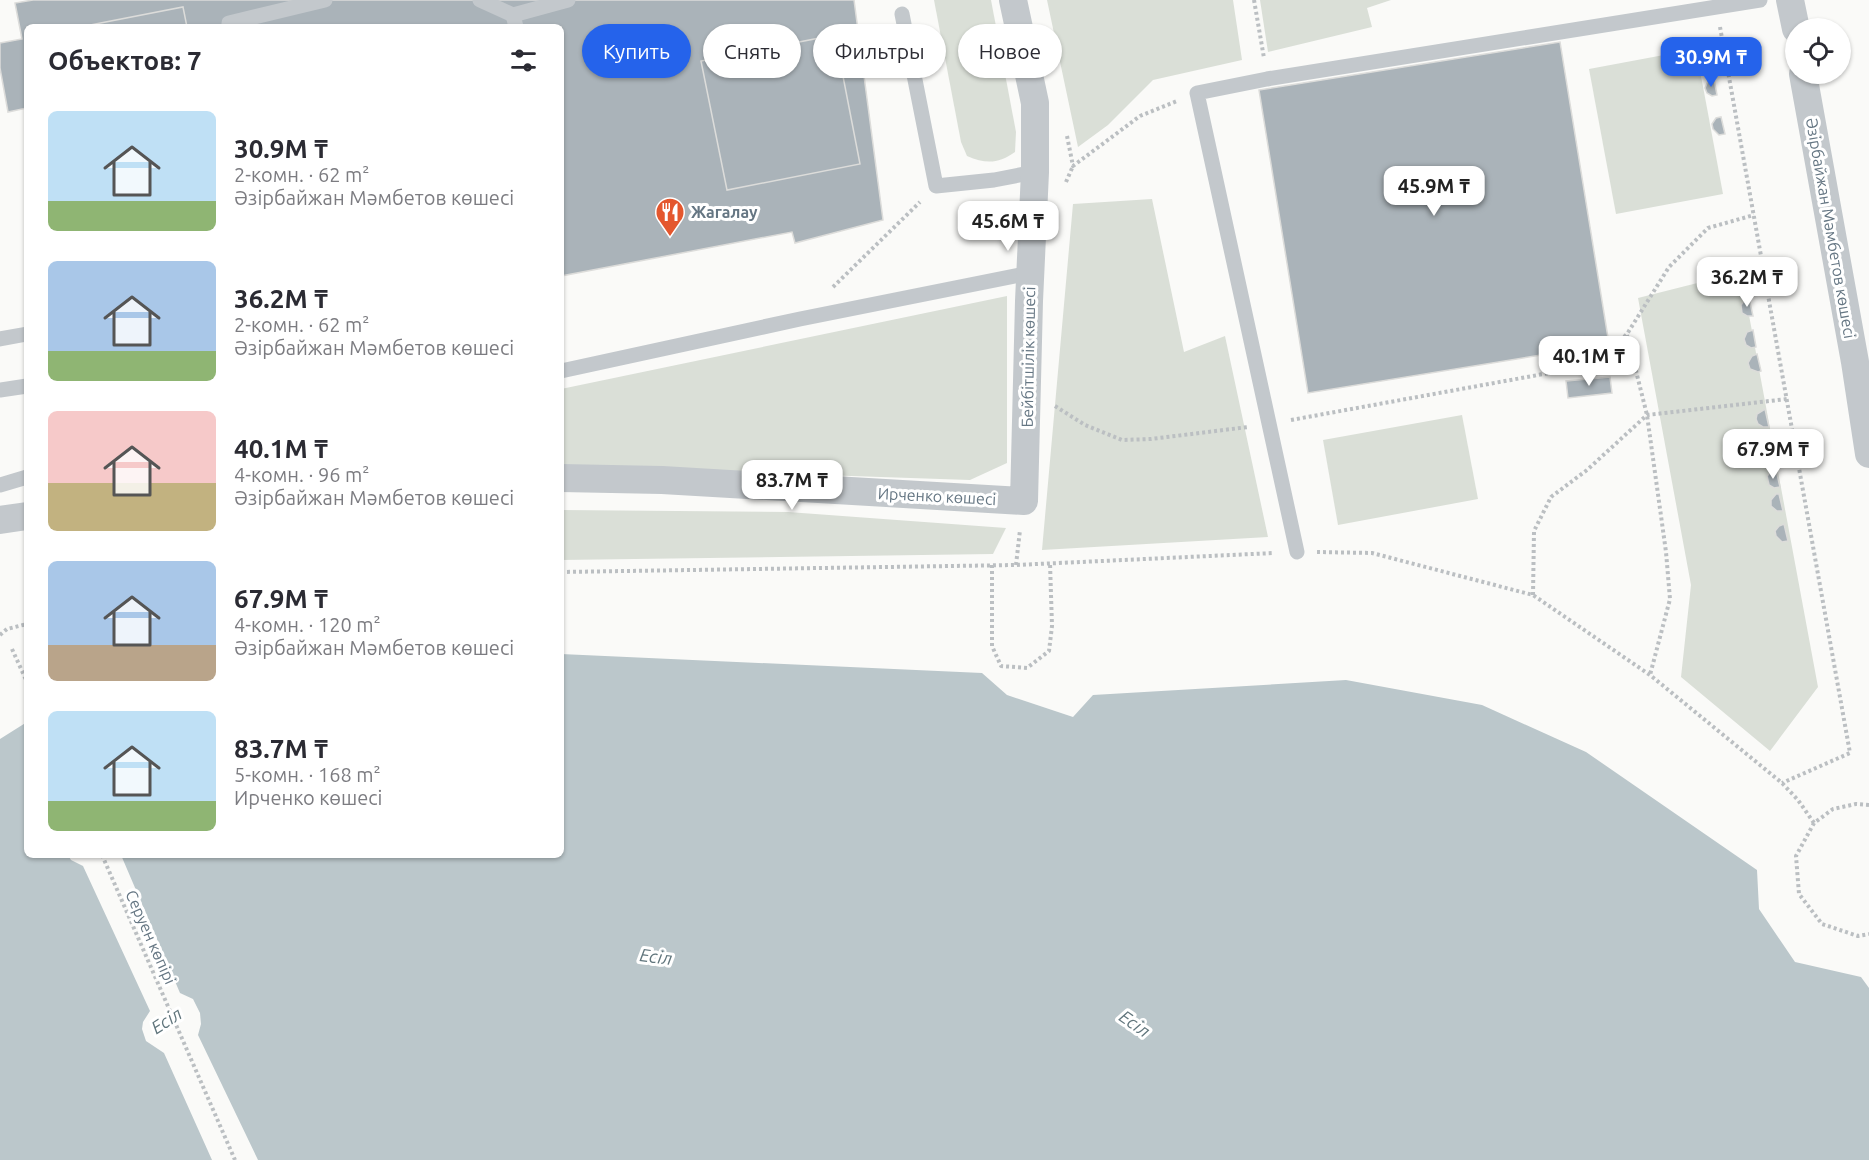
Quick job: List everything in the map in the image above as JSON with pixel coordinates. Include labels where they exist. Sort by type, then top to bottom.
[{"type":"street","name":"Бейбітшілік көшесі","points":[[1013,0],[1035,103],[1035,172],[1024,501]]},
{"type":"street","points":[[1790,0],[1794,18]]},
{"type":"street","name":"Әзірбайжан Мәмбетов көшесі","points":[[1805,84],[1862,361],[1869,454]]},
{"type":"street","name":"Ирченко көшесі","points":[[564,478],[662,480],[1024,501]]},
{"type":"street","points":[[0,520],[24,516]]},
{"type":"lane","points":[[229,24],[325,0]]},
{"type":"lane","points":[[480,0],[514,21],[568,0]]},
{"type":"lane","points":[[1297,552],[1197,93],[1267,78],[1760,0]]},
{"type":"lane","points":[[902,14],[936,186],[994,180],[1035,172]]},
{"type":"lane","points":[[564,370],[1030,273]]},
{"type":"lane","points":[[0,339],[24,335]]},
{"type":"lane","points":[[0,390],[24,386]]},
{"type":"lane","points":[[0,484],[24,478]]},
{"type":"path","points":[[1254,0],[1267,78]]},
{"type":"path","points":[[1716,6],[1850,753],[1782,783]]},
{"type":"path","points":[[1066,133],[1073,166],[1140,116],[1197,93]]},
{"type":"path","points":[[801,320],[936,186]]},
{"type":"path","points":[[1050,403],[1085,425],[1122,440],[1151,439],[1269,424],[1549,373],[1601,359],[1627,334],[1669,267],[1707,228],[1754,214]]},
{"type":"path","points":[[1627,334],[1647,415],[1666,552],[1670,599],[1650,675]]},
{"type":"path","points":[[1533,595],[1534,531],[1551,497],[1587,470],[1647,415],[1787,399]]},
{"type":"path","points":[[564,572],[992,566],[1297,552],[1372,553],[1533,595],[1650,675],[1782,783],[1798,800],[1814,823]]},
{"type":"path","points":[[992,566],[992,646],[1001,666],[1027,668],[1049,651],[1052,626],[1050,563]]},
{"type":"path","points":[[0,635],[7,629],[24,625]]},
{"type":"path","points":[[12,649],[24,675]]},
{"type":"path","points":[[1869,805],[1856,804],[1833,809],[1814,823],[1796,856],[1799,894],[1822,924],[1858,936],[1869,934]]},
{"type":"path","name":"Серуен көпірі","points":[[103,858],[235,1160]]},
{"type":"shaded area","points":[[934,0],[991,0],[996,24],[958,24],[958,78],[1006,78],[1016,132],[1015,152],[1003,159],[992,162],[967,156],[961,142],[946,63],[946,24],[939,24]]},
{"type":"shaded area","points":[[1047,0],[1233,0],[1242,60],[1153,80],[1108,125],[1078,147],[1062,71],[1062,24],[1052,24]]},
{"type":"shaded area","points":[[1260,0],[1391,0],[1367,8],[1372,27],[1268,52]]},
{"type":"shaded area","points":[[1696,49],[1723,194],[1616,214],[1589,69]]},
{"type":"shaded area","points":[[1152,199],[1184,352],[1225,336],[1268,537],[1042,550],[1073,204]]},
{"type":"shaded area","points":[[1741,272],[1818,687],[1770,751],[1681,677],[1691,585],[1638,298]]},
{"type":"shaded area","points":[[1007,296],[1007,463],[970,480],[564,466],[564,388]]},
{"type":"shaded area","points":[[1462,415],[1478,499],[1338,525],[1323,440]]},
{"type":"shaded area","points":[[564,510],[788,512],[1006,528],[993,554],[564,560]]},
{"type":"water","name":"Есіл","points":[[564,654],[982,673],[1007,695],[1073,717],[1093,695],[1346,680],[1482,705],[1586,752],[1757,870],[1759,909],[1795,962],[1861,977],[1869,988],[1869,1160],[0,1160],[0,739],[24,724],[24,858],[564,858]]},
{"type":"pier","points":[[70,858],[122,858],[180,993],[193,999],[200,1013],[201,1024],[198,1035],[258,1160],[212,1160],[164,1053],[146,1041],[142,1029],[143,1022],[150,1011],[83,866]]},
{"type":"building","points":[[33,0],[854,0],[857,24],[813,24],[813,78],[864,78],[883,220],[795,243],[792,232],[564,275],[564,24],[24,24],[24,109],[8,112],[0,68],[0,43],[22,39],[15,3]]},
{"type":"building","points":[[183,7],[186,24],[95,24]]},
{"type":"building","points":[[813,39],[813,78],[843,78],[860,164],[727,190],[704,78],[801,78],[801,42]]},
{"type":"building","points":[[1560,42],[1609,344],[1308,393],[1259,90]]},
{"type":"building","points":[[1708,53],[1712,70],[1706,70],[1700,65],[1703,54]]},
{"type":"building","points":[[1714,79],[1717,95],[1712,96],[1705,88],[1708,81]]},
{"type":"building","points":[[1721,117],[1725,134],[1719,135],[1713,129],[1712,124],[1716,118]]},
{"type":"building","points":[[1749,298],[1753,316],[1742,313],[1741,305]]},
{"type":"building","points":[[1753,330],[1756,347],[1751,348],[1746,345],[1744,339],[1747,332]]},
{"type":"building","points":[[1757,354],[1761,371],[1758,372],[1750,369],[1748,363],[1752,356]]},
{"type":"building","points":[[1610,377],[1612,393],[1568,398],[1566,381]]},
{"type":"building","points":[[1765,409],[1769,427],[1758,424],[1756,419],[1757,414]]},
{"type":"building","points":[[1770,437],[1774,453],[1771,454],[1763,451],[1761,446],[1765,439]]},
{"type":"building","points":[[1776,470],[1780,487],[1774,488],[1769,485],[1767,476]]},
{"type":"building","points":[[1779,494],[1783,511],[1777,511],[1771,506],[1771,500]]},
{"type":"building","points":[[1784,524],[1788,541],[1782,542],[1776,536],[1775,531]]},
{"type":"place","name":"Жагалау","points":[[670,238]]}]
